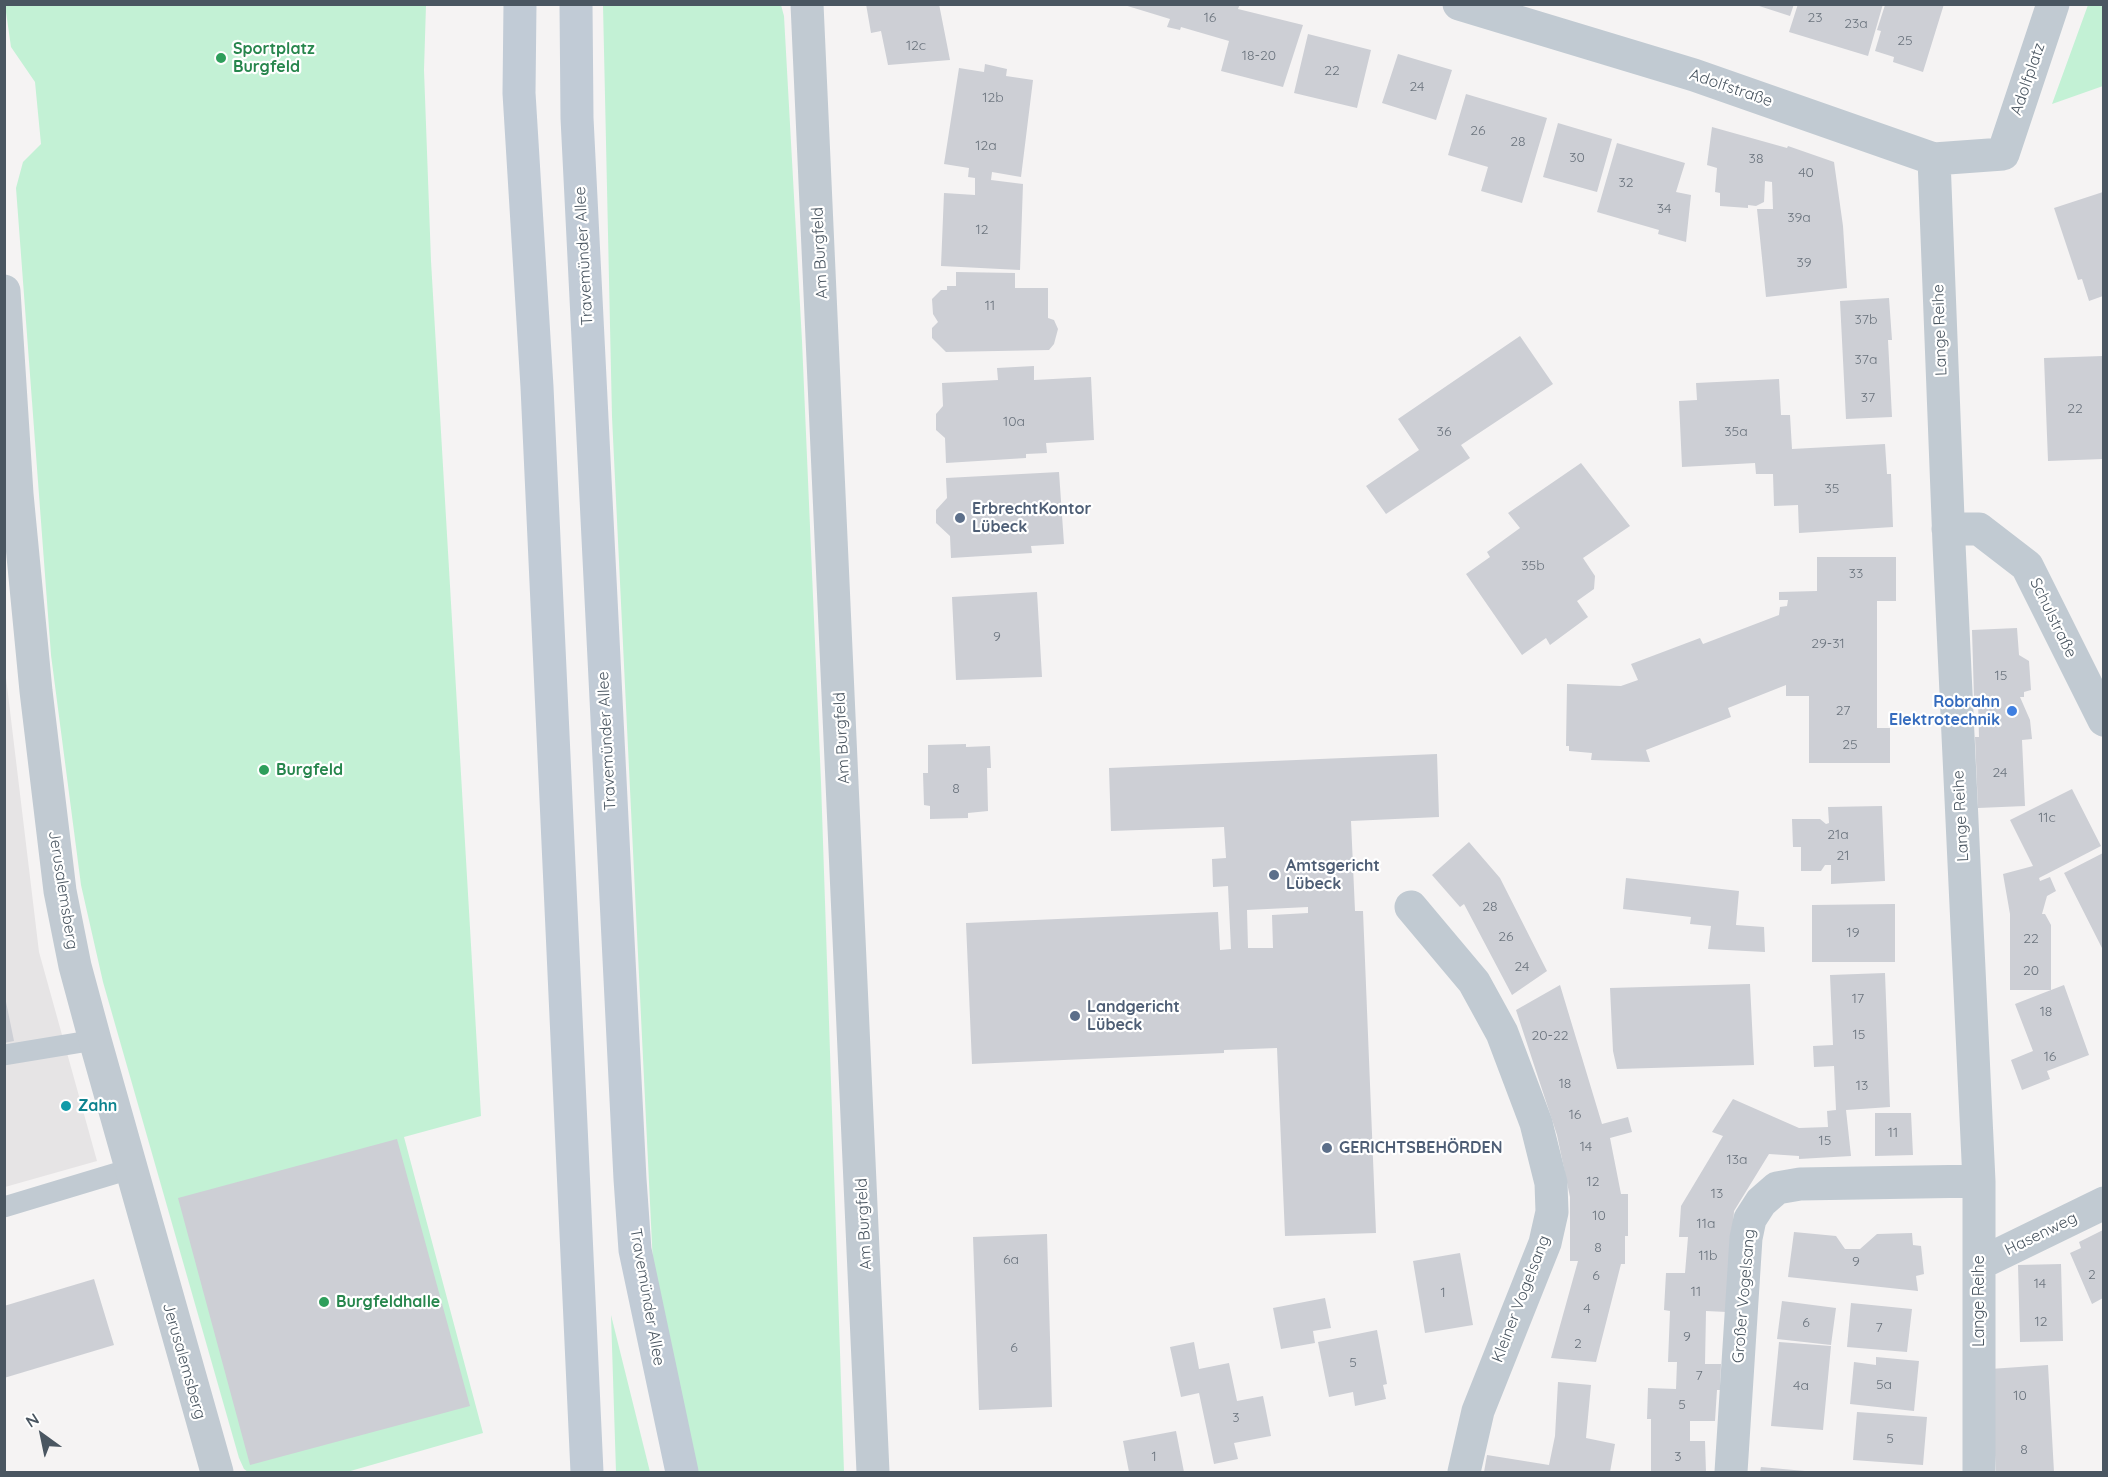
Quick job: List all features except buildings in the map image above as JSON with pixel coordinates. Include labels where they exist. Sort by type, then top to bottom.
[{"type":"main road","points":[[520,4],[519,93],[539,423],[587,1473]]},
{"type":"main road","name":"Travemünder Allee","points":[[576,4],[577,118],[635,1250],[682,1473]]},
{"type":"street","name":"Am Burgfeld","points":[[807,4],[873,1473]]},
{"type":"street","name":"Adolfstraße","points":[[1459,4],[1694,75],[1934,159],[2002,154]]},
{"type":"street","name":"Adolfplatz","points":[[2002,154],[2053,4]]},
{"type":"street","name":"Lange Reihe","points":[[1934,159],[1948,529],[1979,1181],[1978,1473]]},
{"type":"street","name":"Jerusalemsberg","points":[[4,291],[17,494],[36,691],[60,891],[75,966],[217,1473]]},
{"type":"street","name":"Schulstraße","points":[[1948,529],[1978,529],[2027,566],[2103,720]]},
{"type":"street","name":"Kleiner Vogelsang","points":[[1411,907],[1474,982],[1502,1033],[1536,1123],[1551,1183],[1552,1212],[1545,1244],[1478,1411],[1464,1473]]},
{"type":"street","name":"Großer Vogelsang","points":[[1731,1473],[1746,1238],[1750,1219],[1761,1202],[1777,1188],[1800,1184],[1979,1181]]},
{"type":"street","name":"Hasenweg","points":[[1979,1264],[2103,1203]]},
{"type":"lane","points":[[4,1055],[95,1040]]},
{"type":"lane","points":[[4,1207],[130,1169]]},
{"type":"shaded area","points":[[4,661],[39,952],[97,1161],[5,1187]]},
{"type":"green space","name":"Burgfeld","points":[[5,5],[426,5],[424,70],[431,261],[481,1116],[404,1137],[483,1433],[347,1472],[248,1472],[244,1469],[103,982],[81,885],[51,655],[16,188],[23,162],[41,144],[35,82],[11,47]]},
{"type":"green space","points":[[603,5],[781,5],[784,16],[802,341],[821,782],[844,1472],[698,1472],[655,1306],[612,417]]},
{"type":"green space","points":[[2088,5],[2103,5],[2103,86],[2052,104]]},
{"type":"green space","points":[[611,1315],[650,1472],[616,1472]]},
{"type":"place","name":"Sportplatz Burgfeld","points":[[221,58]]},
{"type":"place","name":"ErbrechtKontor Lübeck","points":[[960,518]]},
{"type":"place","name":"Robrahn Elektrotechnik","points":[[2012,711]]},
{"type":"place","name":"Burgfeld","points":[[264,770]]},
{"type":"place","name":"Amtsgericht Lübeck","points":[[1274,875]]},
{"type":"place","name":"Landgericht Lübeck","points":[[1075,1016]]},
{"type":"place","name":"Zahn","points":[[66,1106]]},
{"type":"place","name":"GERICHTSBEHÖRDEN","points":[[1327,1148]]},
{"type":"place","name":"Burgfeldhalle","points":[[324,1302]]}]
